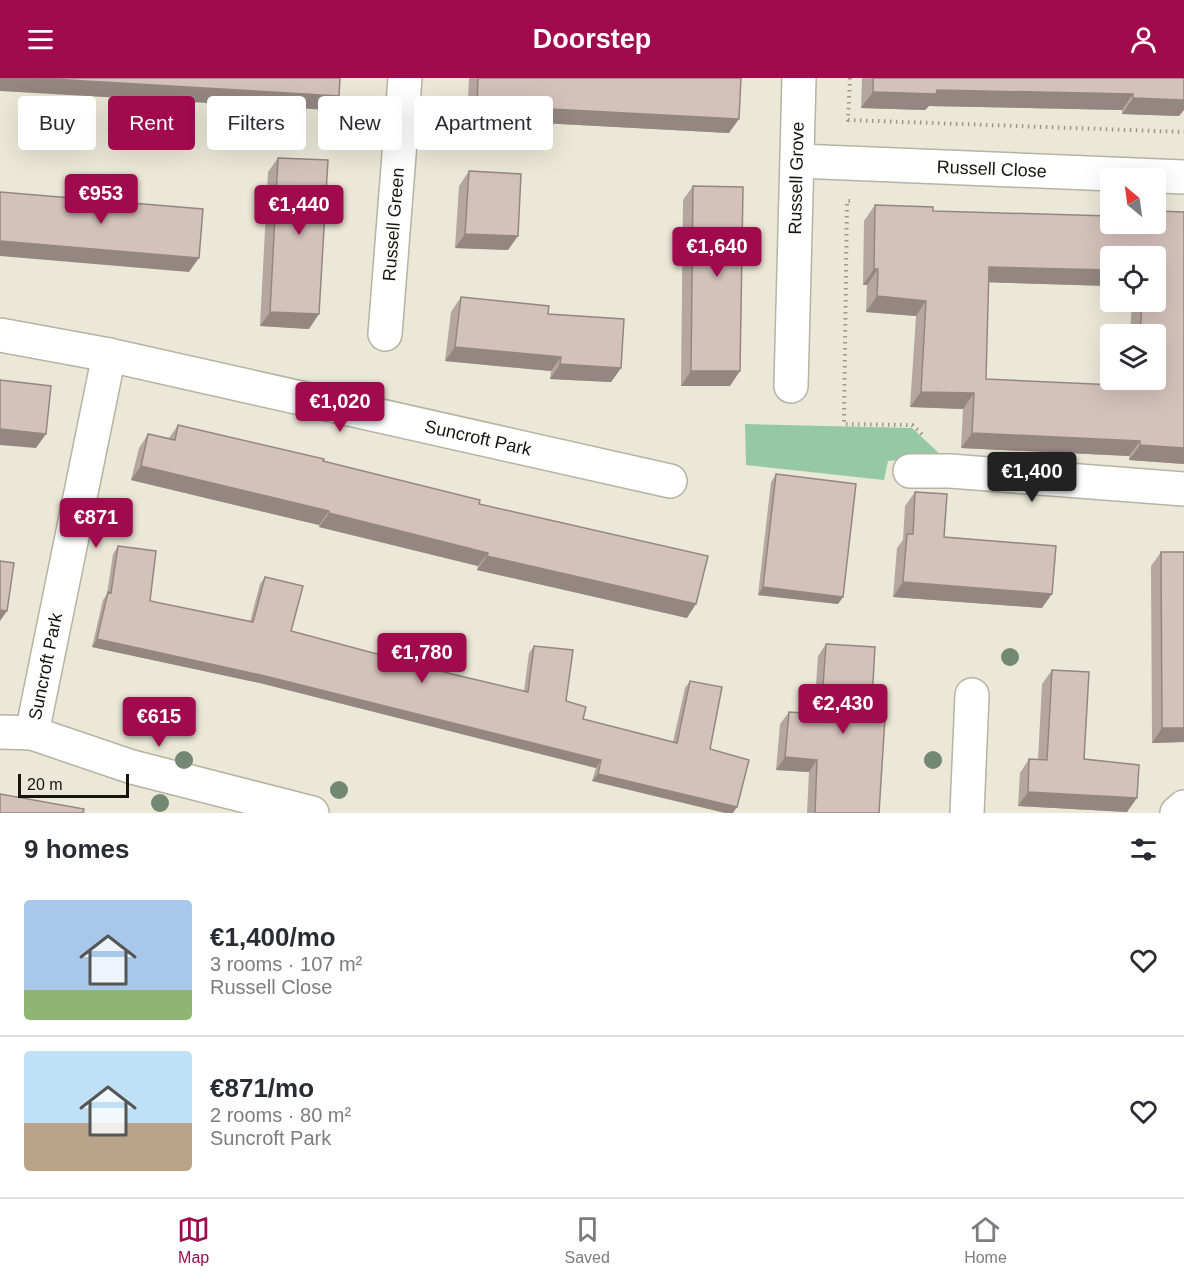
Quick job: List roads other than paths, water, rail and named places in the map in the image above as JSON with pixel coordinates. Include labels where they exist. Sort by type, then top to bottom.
[{"type":"street","name":"Russell Green","points":[[385,334],[405,78]]},
{"type":"street","name":"Russell Grove","points":[[791,386],[799,78]]},
{"type":"street","name":"Russell Close","points":[[798,160],[1184,177]]},
{"type":"street","name":"Suncroft Park","points":[[0,335],[109,355],[670,481]]},
{"type":"street","name":"Suncroft Park","points":[[16,732],[109,355]]},
{"type":"street","points":[[910,471],[950,471],[1184,489]]},
{"type":"street","points":[[967,813],[972,695]]},
{"type":"street","points":[[16,732],[132,767],[312,813]]},
{"type":"street","points":[[1177,813],[1184,807]]}]
